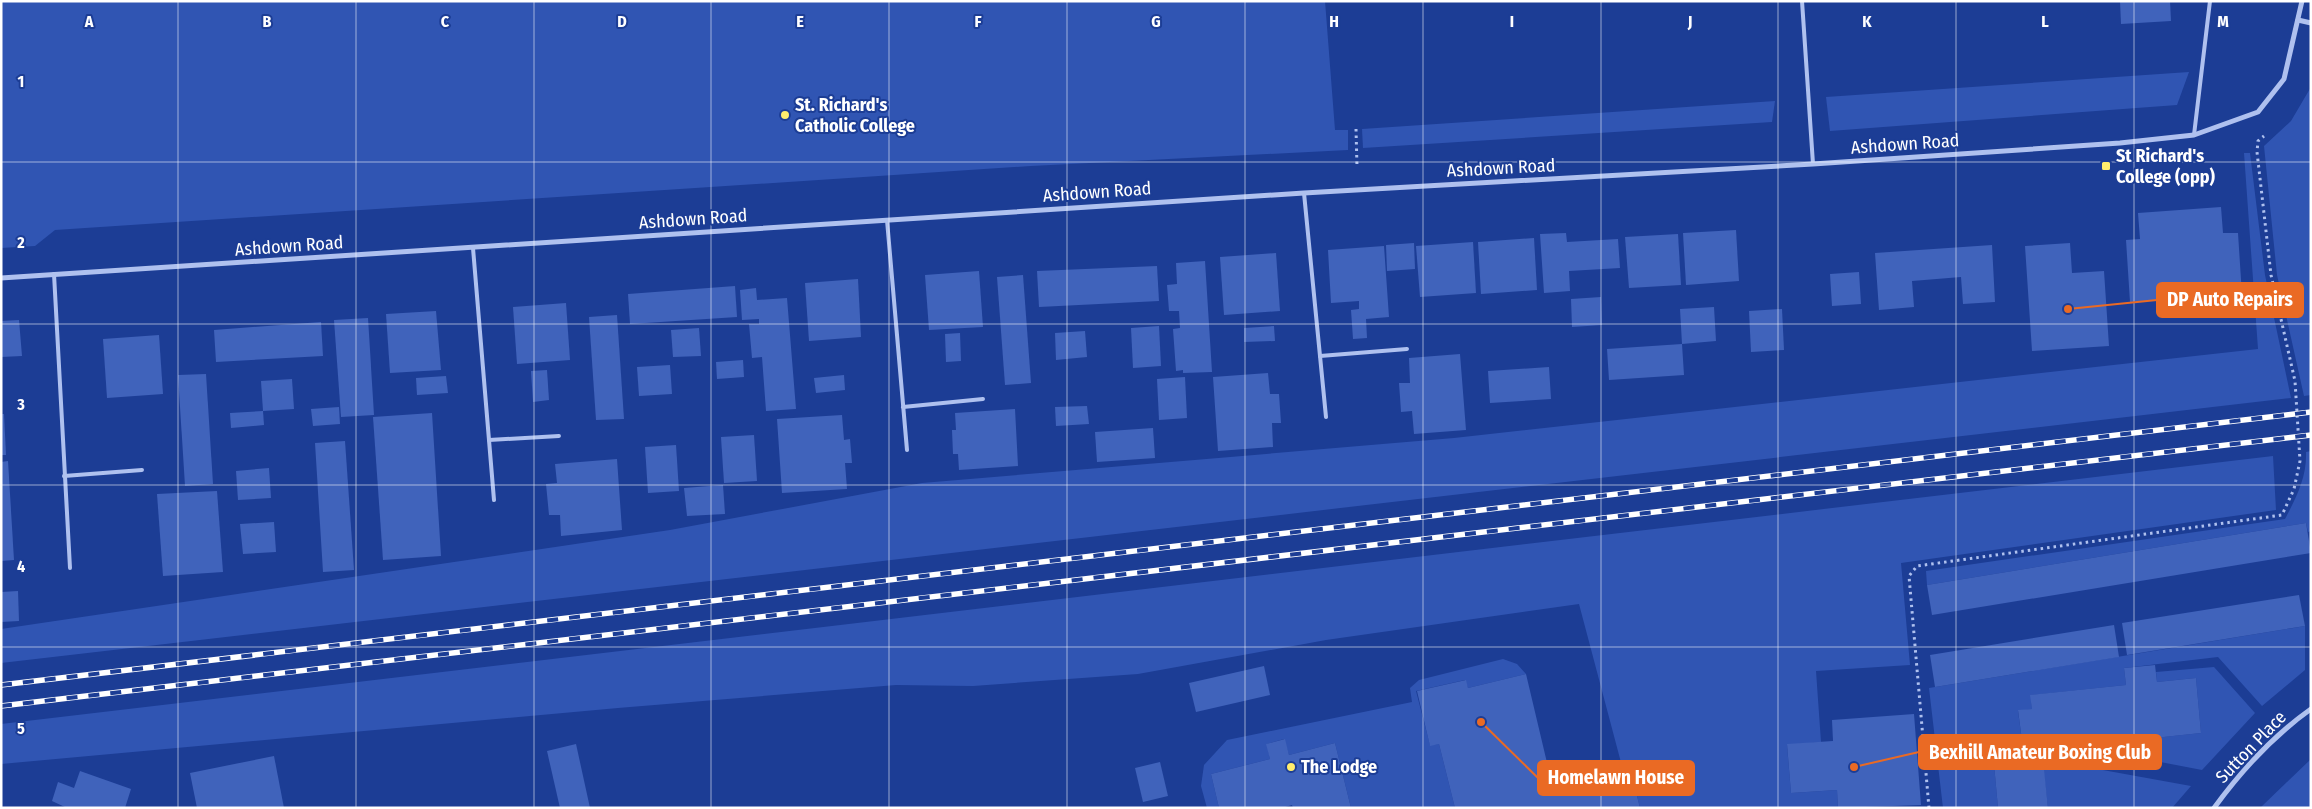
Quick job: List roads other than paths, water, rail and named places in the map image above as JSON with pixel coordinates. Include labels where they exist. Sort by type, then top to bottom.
[{"type":"street","points":[[2302,1],[2298,20],[2311,23]]},
{"type":"street","name":"Ashdown Road","points":[[1,278],[1304,193],[1813,164],[2120,143],[2194,135],[2258,112],[2284,79],[2298,20]]},
{"type":"street","name":"Sutton Place","points":[[2214,808],[2240,775],[2290,724],[2311,709]]},
{"type":"lane","points":[[1802,1],[1813,164]]},
{"type":"lane","points":[[2194,135],[2210,1]]},
{"type":"lane","points":[[1304,193],[1326,417]]},
{"type":"lane","points":[[887,220],[907,450]]},
{"type":"lane","points":[[473,248],[494,500]]},
{"type":"lane","points":[[54,274],[70,568]]},
{"type":"lane","points":[[1320,356],[1407,349]]},
{"type":"lane","points":[[903,407],[983,399]]},
{"type":"lane","points":[[489,440],[559,436]]},
{"type":"lane","points":[[64,476],[142,470]]},
{"type":"railway","points":[[1,685],[2311,412]]},
{"type":"railway","points":[[1,706],[2311,435]]},
{"type":"place","name":"St. Richard's Catholic College","points":[[785,115]]},
{"type":"place","name":"St Richard's College (opp)","points":[[2106,166]]},
{"type":"place","name":"DP Auto Repairs","points":[[2068,309]]},
{"type":"place","name":"Homelawn House","points":[[1481,722]]},
{"type":"place","name":"The Lodge","points":[[1291,767]]},
{"type":"place","name":"Bexhill Amateur Boxing Club","points":[[1854,767]]}]
